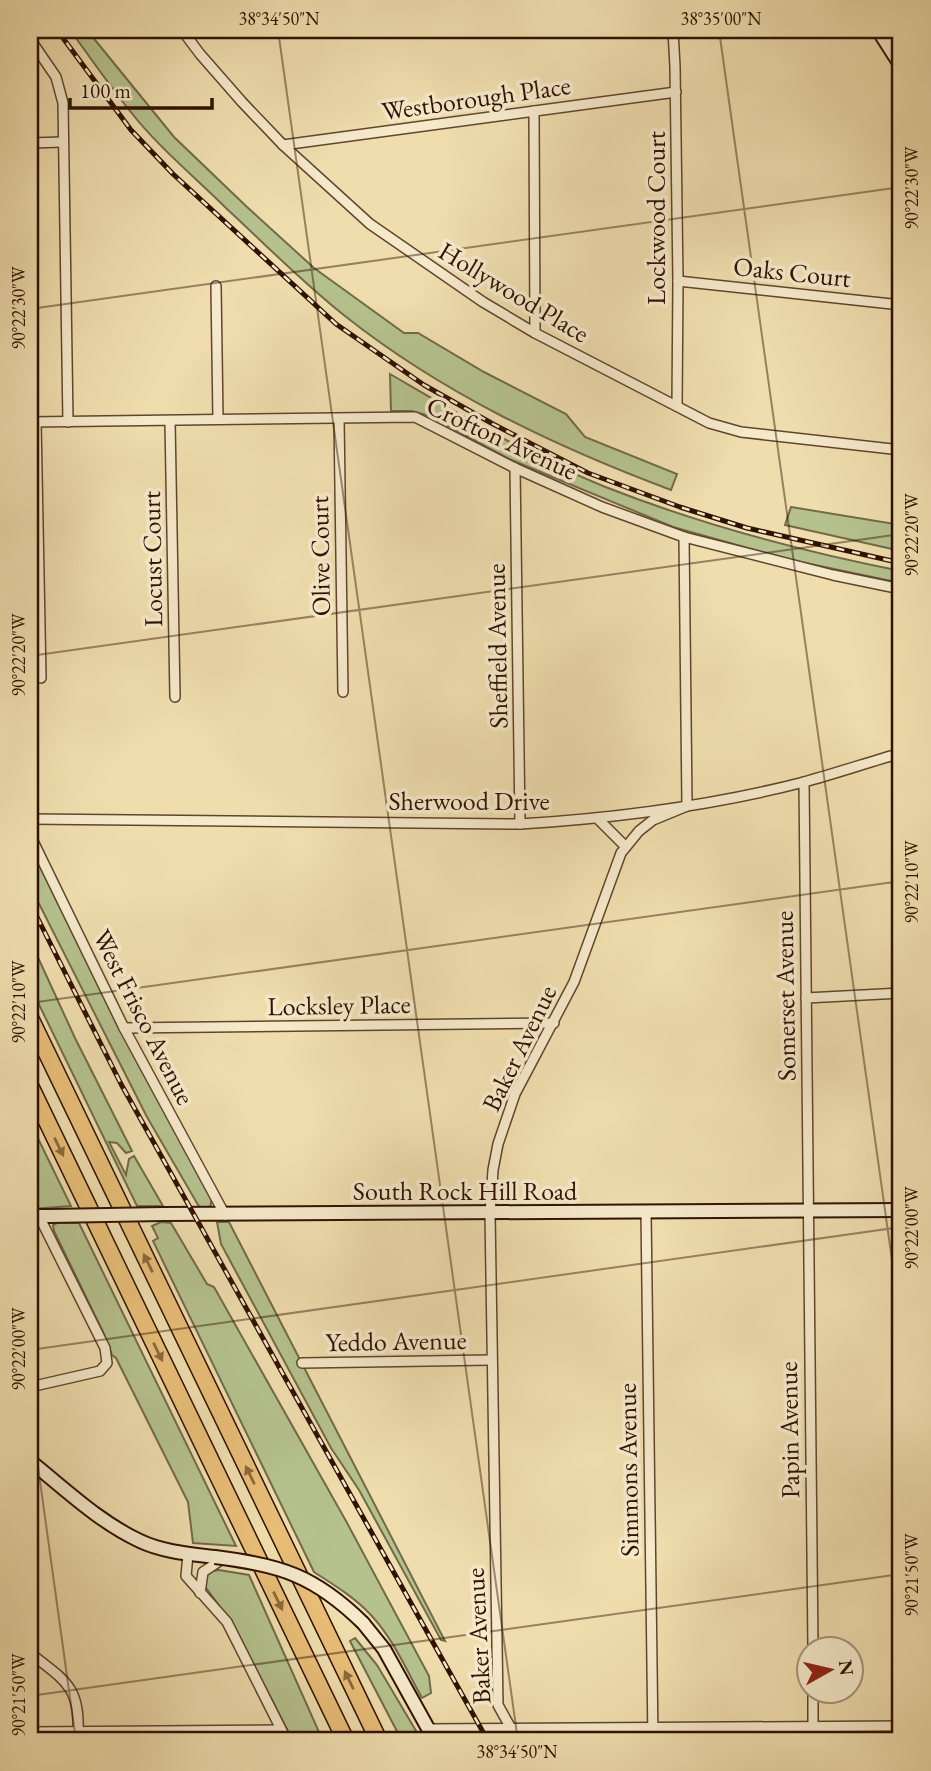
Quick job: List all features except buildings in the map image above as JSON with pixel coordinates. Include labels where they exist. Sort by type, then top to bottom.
[{"type":"highway","points":[[30,1018],[379,1741]]},
{"type":"highway","points":[[30,1086],[345,1741]]},
{"type":"street","name":"Hollywood Place","points":[[182,30],[200,54],[283,145],[370,224],[483,302],[535,333],[709,423],[741,432],[901,450]]},
{"type":"street","name":"Lockwood Court","points":[[673,30],[676,92],[677,406]]},
{"type":"street","points":[[878,30],[901,66]]},
{"type":"street","points":[[30,39],[59,84],[62,103],[68,422]]},
{"type":"street","name":"Westborough Place","points":[[283,145],[676,92]]},
{"type":"street","points":[[534,111],[535,333]]},
{"type":"street","points":[[30,143],[63,142]]},
{"type":"street","name":"Oaks Court","points":[[678,281],[901,305]]},
{"type":"street","points":[[216,286],[218,419]]},
{"type":"street","name":"Crofton Avenue","points":[[33,422],[415,417],[515,468],[602,506],[684,537],[833,575],[901,589]]},
{"type":"street","name":"Olive Court","points":[[339,419],[342,692]]},
{"type":"street","name":"Locust Court","points":[[170,421],[176,696]]},
{"type":"street","points":[[33,422],[41,678]]},
{"type":"street","name":"Sheffield Avenue","points":[[515,468],[520,824]]},
{"type":"street","points":[[684,537],[687,806]]},
{"type":"street","name":"Sherwood Drive","points":[[30,819],[520,824],[597,818],[687,806],[804,782],[901,753]]},
{"type":"street","name":"Somerset Avenue","points":[[804,782],[808,1211]]},
{"type":"street","name":"Baker Avenue","points":[[517,1741],[498,1705],[491,1360],[490,1214],[493,1170],[505,1119],[515,1094],[554,1023],[583,959],[625,846],[653,820],[687,806]]},
{"type":"street","points":[[597,818],[625,846]]},
{"type":"street","name":"West Frisco Avenue","points":[[30,835],[124,1028],[225,1216]]},
{"type":"street","points":[[806,998],[901,993]]},
{"type":"street","name":"Locksley Place","points":[[124,1028],[554,1023]]},
{"type":"street","name":"South Rock Hill Road","points":[[39,1216],[901,1210]]},
{"type":"street","name":"Papin Avenue","points":[[808,1211],[813,1634]]},
{"type":"street","name":"Simmons Avenue","points":[[646,1212],[653,1741]]},
{"type":"street","points":[[30,1387],[92,1374],[100,1371],[107,1363],[105,1348],[39,1216]]},
{"type":"street","name":"Yeddo Avenue","points":[[302,1363],[491,1360]]},
{"type":"street","points":[[30,1461],[105,1521],[142,1542],[188,1554],[252,1561],[286,1570],[342,1602],[383,1649],[435,1741]]},
{"type":"street","points":[[188,1554],[186,1576],[227,1622],[287,1741]]},
{"type":"street","points":[[200,1593],[203,1572],[220,1557]]},
{"type":"street","points":[[30,1653],[71,1689],[79,1710],[78,1732]]},
{"type":"street","points":[[813,1704],[813,1726]]},
{"type":"street","points":[[428,1729],[901,1726]]},
{"type":"street","points":[[30,1733],[78,1732],[118,1737],[281,1730]]},
{"type":"green space","points":[[70,30],[87,30],[174,137],[314,268],[404,333],[418,333],[484,372],[566,414],[585,437],[677,474],[671,490],[585,456],[501,416],[421,370],[345,316],[285,264],[152,137]]},
{"type":"green space","points":[[390,374],[521,448],[603,486],[750,535],[901,571],[901,583],[791,560],[673,527],[509,459],[429,416],[412,411],[391,411]]},
{"type":"green space","points":[[791,507],[901,525],[901,551],[785,525]]},
{"type":"green space","points":[[30,846],[148,1082],[212,1198],[210,1208],[202,1209],[198,1205],[147,1117],[30,886]]},
{"type":"green space","points":[[30,940],[75,1038],[132,1151],[126,1153],[117,1143],[109,1142],[126,1175],[129,1159],[134,1156],[163,1206],[137,1206],[30,986]]},
{"type":"green space","points":[[30,1122],[71,1206],[30,1209]]},
{"type":"green space","points":[[161,1222],[171,1223],[207,1284],[214,1287],[346,1521],[429,1676],[431,1693],[422,1698],[392,1643],[370,1614],[351,1597],[314,1572],[153,1241],[158,1238],[152,1226]]},
{"type":"green space","points":[[217,1222],[229,1222],[445,1641],[441,1640],[359,1490],[331,1448],[221,1244]]},
{"type":"green space","points":[[79,1223],[236,1546],[193,1543],[188,1502],[116,1358],[112,1355],[54,1231],[53,1225]]},
{"type":"green space","points":[[219,1570],[249,1575],[323,1741],[293,1741],[234,1626],[204,1585],[208,1574]]},
{"type":"green space","points":[[355,1638],[377,1665],[422,1741],[402,1741],[350,1641]]},
{"type":"railway","points":[[57,30],[131,130],[173,174],[336,324],[424,385],[588,473],[747,528],[901,563]]},
{"type":"railway","points":[[30,903],[121,1084],[488,1741]]}]
